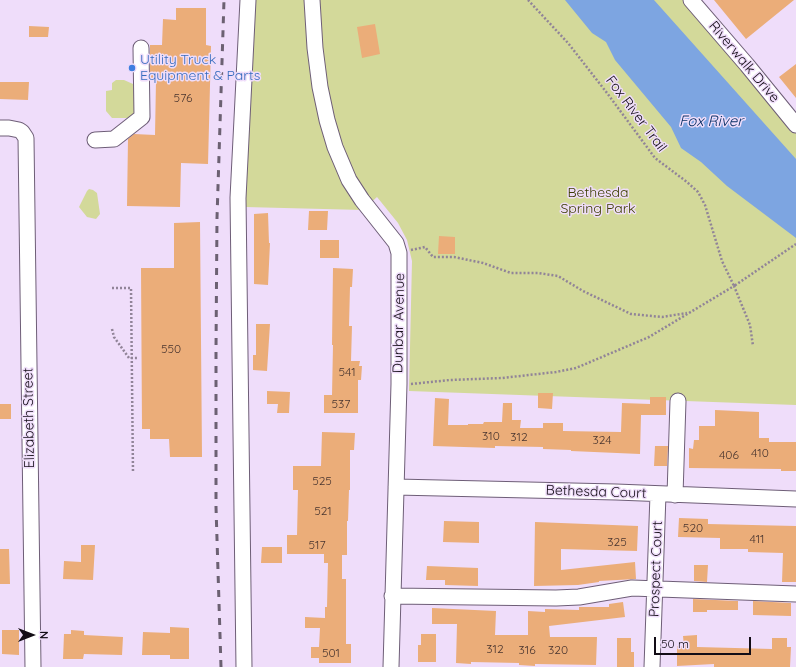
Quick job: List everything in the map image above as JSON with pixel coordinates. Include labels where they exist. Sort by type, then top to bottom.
[{"type":"street","points":[[244,667],[238,198],[248,0]]},
{"type":"street","name":"Dunbar Avenue","points":[[312,0],[320,87],[326,120],[335,147],[349,180],[362,200],[396,243],[399,253],[398,384],[391,667]]},
{"type":"street","name":"Riverwalk Drive","points":[[690,0],[796,124]]},
{"type":"street","points":[[95,140],[114,139],[142,117],[141,48]]},
{"type":"street","name":"Elizabeth Street","points":[[0,128],[9,128],[22,132],[26,138],[33,667]]},
{"type":"street","points":[[675,495],[678,401]]},
{"type":"street","name":"Bethesda Court","points":[[396,487],[796,499]]},
{"type":"street","name":"Prospect Court","points":[[652,667],[658,494]]},
{"type":"street","points":[[392,596],[556,598],[579,597],[632,588],[796,594]]},
{"type":"path","name":"Fox River Trail","points":[[528,0],[568,43],[655,158],[698,192],[705,205],[722,261],[750,326],[753,346]]},
{"type":"path","points":[[398,384],[502,378],[556,372],[576,368],[648,337],[734,286],[796,244]]},
{"type":"path","points":[[399,253],[425,247],[433,257],[454,257],[483,263],[511,273],[538,273],[558,276],[583,291],[631,314],[662,317],[689,313]]},
{"type":"path","points":[[112,288],[131,288],[133,473]]},
{"type":"path","points":[[112,329],[114,337],[129,358],[138,358]]},
{"type":"green space","name":"Bethesda Spring Park","points":[[255,0],[684,0],[796,131],[796,405],[409,391],[412,261],[407,240],[398,223],[377,197],[363,210],[245,207]]},
{"type":"green space","points":[[116,80],[124,80],[133,84],[139,111],[133,118],[112,118],[106,111],[106,91],[112,90],[112,83]]},
{"type":"green space","points":[[89,189],[97,193],[100,214],[96,219],[87,217],[79,207]]},
{"type":"water","name":"Fox River","points":[[565,0],[654,0],[796,159],[796,238],[727,186],[701,162],[681,148],[671,127],[615,60],[606,42],[592,33]]},
{"type":"building","points":[[714,0],[794,0],[746,39]]},
{"type":"building","points":[[176,8],[206,8],[206,45],[211,46],[208,164],[181,163],[180,207],[127,206],[128,139],[134,134],[155,135],[156,81],[150,80],[150,45],[162,45],[163,19],[176,20]]},
{"type":"building","points":[[375,24],[380,54],[362,58],[357,27]]},
{"type":"building","points":[[29,26],[49,27],[48,37],[29,37]]},
{"type":"building","points":[[796,64],[796,98],[779,77]]},
{"type":"building","points":[[0,82],[29,82],[28,100],[0,99]]},
{"type":"building","points":[[309,211],[328,211],[327,230],[308,230]]},
{"type":"building","points":[[268,213],[270,243],[268,285],[254,284],[254,214]]},
{"type":"building","points":[[200,222],[202,457],[170,457],[169,439],[150,439],[150,429],[142,429],[141,268],[174,268],[174,223]]},
{"type":"building","points":[[439,236],[455,237],[455,254],[438,254]]},
{"type":"building","points":[[320,240],[339,240],[339,258],[320,258]]},
{"type":"building","points":[[333,268],[353,269],[352,287],[350,287],[349,326],[352,326],[351,361],[360,361],[359,366],[362,366],[361,380],[358,380],[358,413],[324,413],[324,395],[332,395]]},
{"type":"building","points":[[256,324],[270,324],[267,371],[253,370],[253,355],[256,355]]},
{"type":"building","points":[[267,391],[290,392],[289,413],[277,413],[278,404],[267,404]]},
{"type":"building","points":[[538,393],[553,393],[552,409],[538,408]]},
{"type":"building","points":[[650,397],[666,397],[666,415],[641,415],[640,454],[543,449],[543,447],[495,446],[495,448],[433,446],[435,398],[449,399],[448,425],[502,422],[503,403],[512,403],[512,420],[521,420],[520,428],[543,428],[543,423],[563,423],[563,431],[621,432],[622,403],[650,404]]},
{"type":"building","points":[[0,404],[11,404],[11,419],[0,419]]},
{"type":"building","points":[[715,410],[759,412],[759,438],[769,438],[769,442],[796,442],[796,471],[781,471],[781,469],[689,468],[689,448],[693,449],[694,440],[699,440],[699,426],[715,426]]},
{"type":"building","points":[[322,432],[355,433],[354,450],[350,450],[347,555],[342,555],[342,579],[346,579],[346,644],[351,644],[351,663],[319,663],[319,658],[311,658],[311,647],[319,647],[320,628],[305,628],[305,617],[325,618],[325,607],[327,607],[328,563],[324,563],[324,554],[287,554],[287,535],[297,535],[298,490],[293,490],[293,466],[321,466]]},
{"type":"building","points":[[655,446],[668,446],[667,466],[654,466]]},
{"type":"building","points":[[679,518],[708,519],[708,524],[796,526],[796,582],[782,582],[783,553],[748,552],[748,549],[720,549],[720,538],[678,537]]},
{"type":"building","points":[[444,521],[479,522],[479,543],[443,542]]},
{"type":"building","points":[[535,522],[638,526],[637,551],[561,549],[561,570],[635,562],[636,579],[599,581],[578,585],[534,586]]},
{"type":"building","points":[[81,545],[95,545],[93,580],[63,579],[64,561],[81,562]]},
{"type":"building","points":[[262,547],[282,547],[282,563],[261,563]]},
{"type":"building","points":[[0,549],[9,549],[10,584],[0,584]]},
{"type":"building","points":[[694,565],[708,565],[707,582],[694,581]]},
{"type":"building","points":[[427,566],[478,568],[478,586],[445,585],[445,580],[426,580]]},
{"type":"building","points":[[693,599],[738,601],[738,610],[707,610],[707,612],[693,612]]},
{"type":"building","points":[[753,601],[791,603],[791,616],[753,615]]},
{"type":"building","points":[[623,602],[625,617],[549,626],[550,637],[597,637],[596,665],[535,664],[535,666],[519,665],[519,663],[456,663],[457,624],[432,624],[432,608],[496,611],[495,635],[528,635],[528,611],[545,612],[545,609],[579,610],[579,607],[609,607],[609,604]]},
{"type":"building","points":[[170,627],[189,628],[189,659],[170,659],[170,655],[142,655],[143,632],[170,633]]},
{"type":"building","points":[[2,630],[19,630],[19,655],[2,654]]},
{"type":"building","points":[[71,630],[84,631],[84,635],[123,637],[122,655],[84,654],[83,659],[63,659],[64,634],[71,634]]},
{"type":"building","points":[[421,634],[436,634],[436,662],[418,662],[418,645],[421,645]]},
{"type":"building","points":[[697,635],[697,647],[772,649],[772,638],[787,638],[787,647],[791,647],[790,667],[714,667],[714,664],[677,666],[677,646],[684,646],[683,636]]},
{"type":"building","points":[[617,638],[631,638],[631,652],[634,652],[634,667],[617,667]]},
{"type":"railway","points":[[221,667],[216,507],[216,350],[217,218],[224,0]]},
{"type":"place","name":"Utility Truck Equipment & Parts","points":[[132,68]]}]
